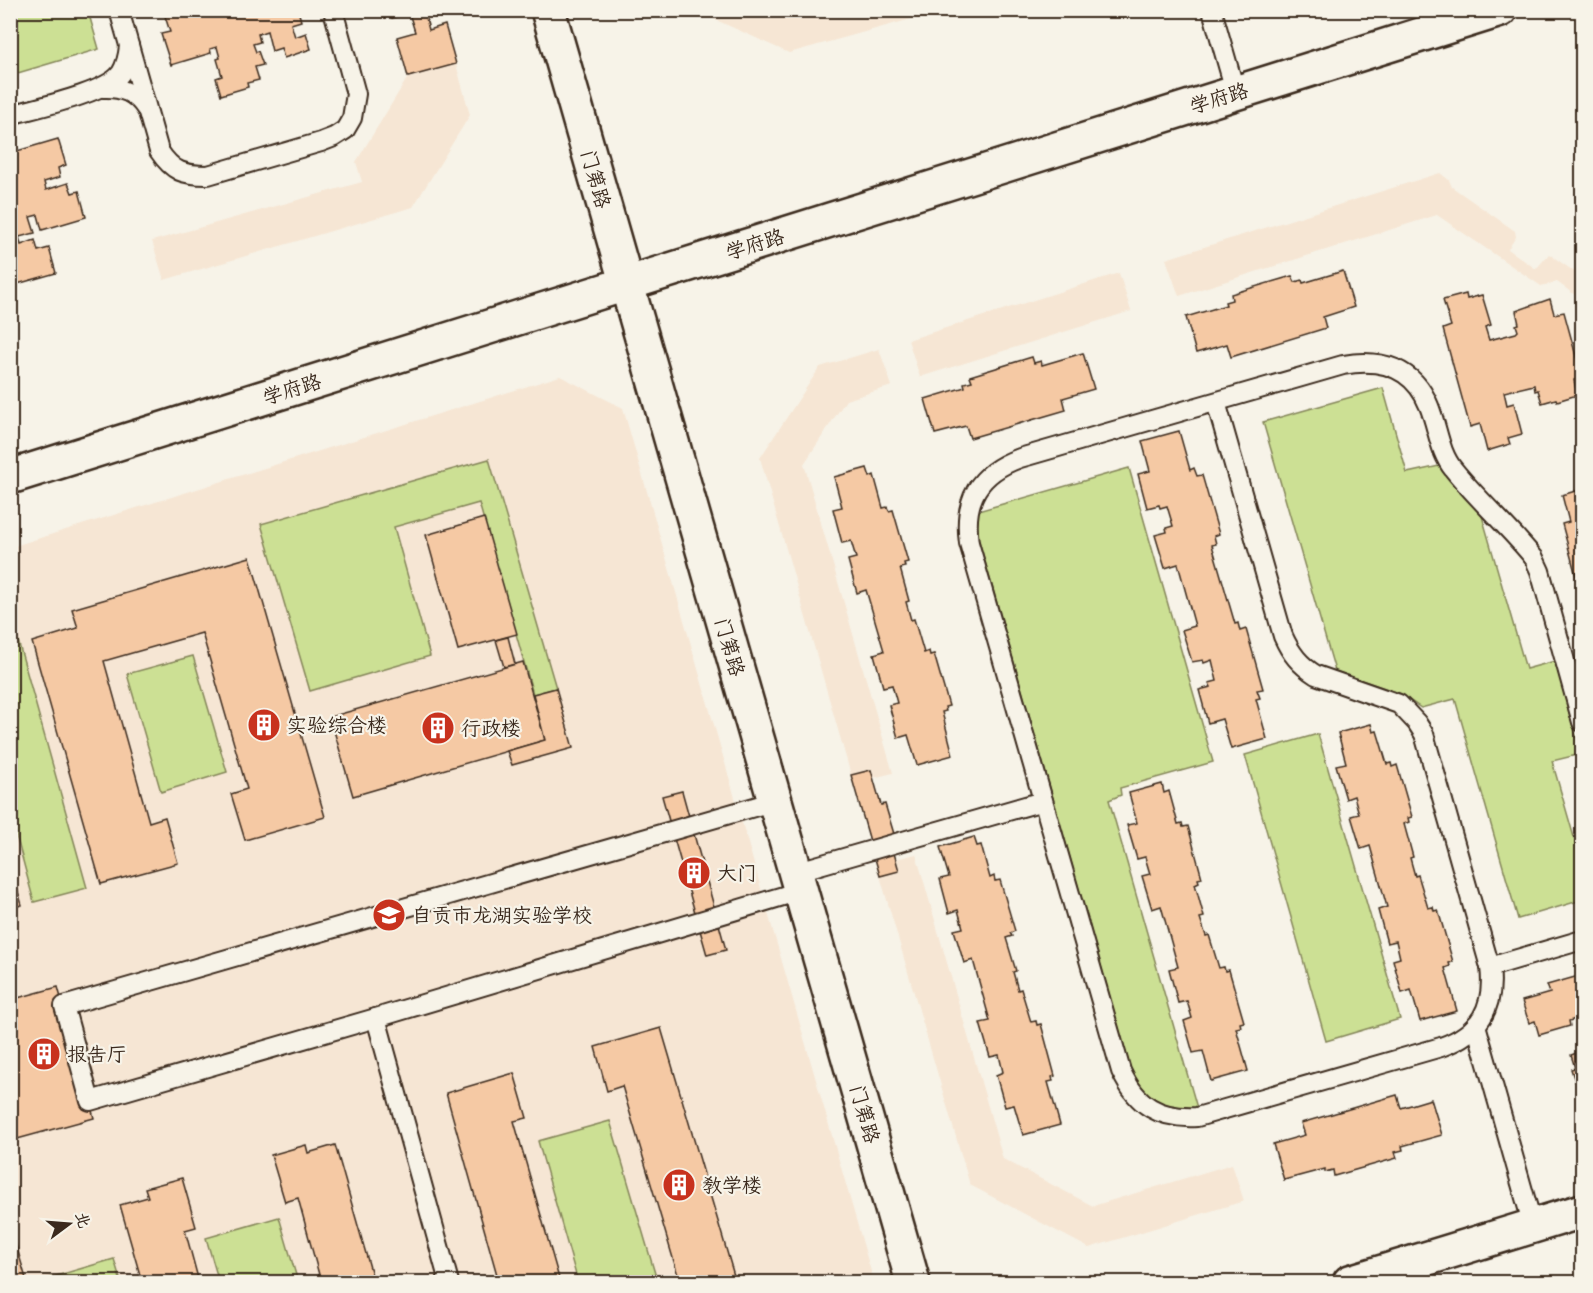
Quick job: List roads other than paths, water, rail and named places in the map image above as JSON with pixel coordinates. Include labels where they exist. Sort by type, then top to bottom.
[{"type":"street","name":"门第路","points":[[548,10],[913,1282]]},
{"type":"street","name":"学府路","points":[[10,477],[1500,10]]},
{"type":"street","points":[[1350,1282],[1582,1211]]},
{"type":"lane","points":[[119,10],[159,151],[166,162],[189,175],[207,175],[334,137],[345,130],[352,118],[356,94],[333,10]]},
{"type":"lane","points":[[1212,10],[1236,94]]},
{"type":"lane","points":[[103,88],[120,75],[129,46]]},
{"type":"lane","points":[[10,115],[103,88],[114,87],[134,94],[148,113]]},
{"type":"lane","points":[[1216,402],[1283,636],[1289,649],[1305,668],[1316,675],[1399,704],[1424,734],[1491,967],[1492,994],[1476,1025],[1455,1042],[1441,1047],[1197,1117],[1183,1118],[1166,1115],[1149,1108],[1139,1100],[1128,1088],[1121,1071],[969,543],[968,509],[974,494],[993,471],[1005,463],[1343,365],[1362,362],[1380,363],[1396,369],[1411,379],[1422,393],[1442,448],[1454,470],[1534,558],[1540,571],[1582,722]]},
{"type":"lane","points":[[775,801],[64,1006],[90,1101],[376,1018],[1043,801]]},
{"type":"lane","points":[[1491,967],[1582,940]]},
{"type":"lane","points":[[376,1018],[449,1282]]},
{"type":"lane","points":[[1476,1025],[1533,1226]]},
{"type":"place","name":"实验综合楼","points":[[264,725]]},
{"type":"place","name":"行政楼","points":[[438,728]]},
{"type":"place","name":"大门","points":[[694,873]]},
{"type":"place","name":"自贡市龙湖实验学校","points":[[389,915]]},
{"type":"place","name":"报告厅","points":[[44,1054]]},
{"type":"place","name":"教学楼","points":[[679,1185]]}]
